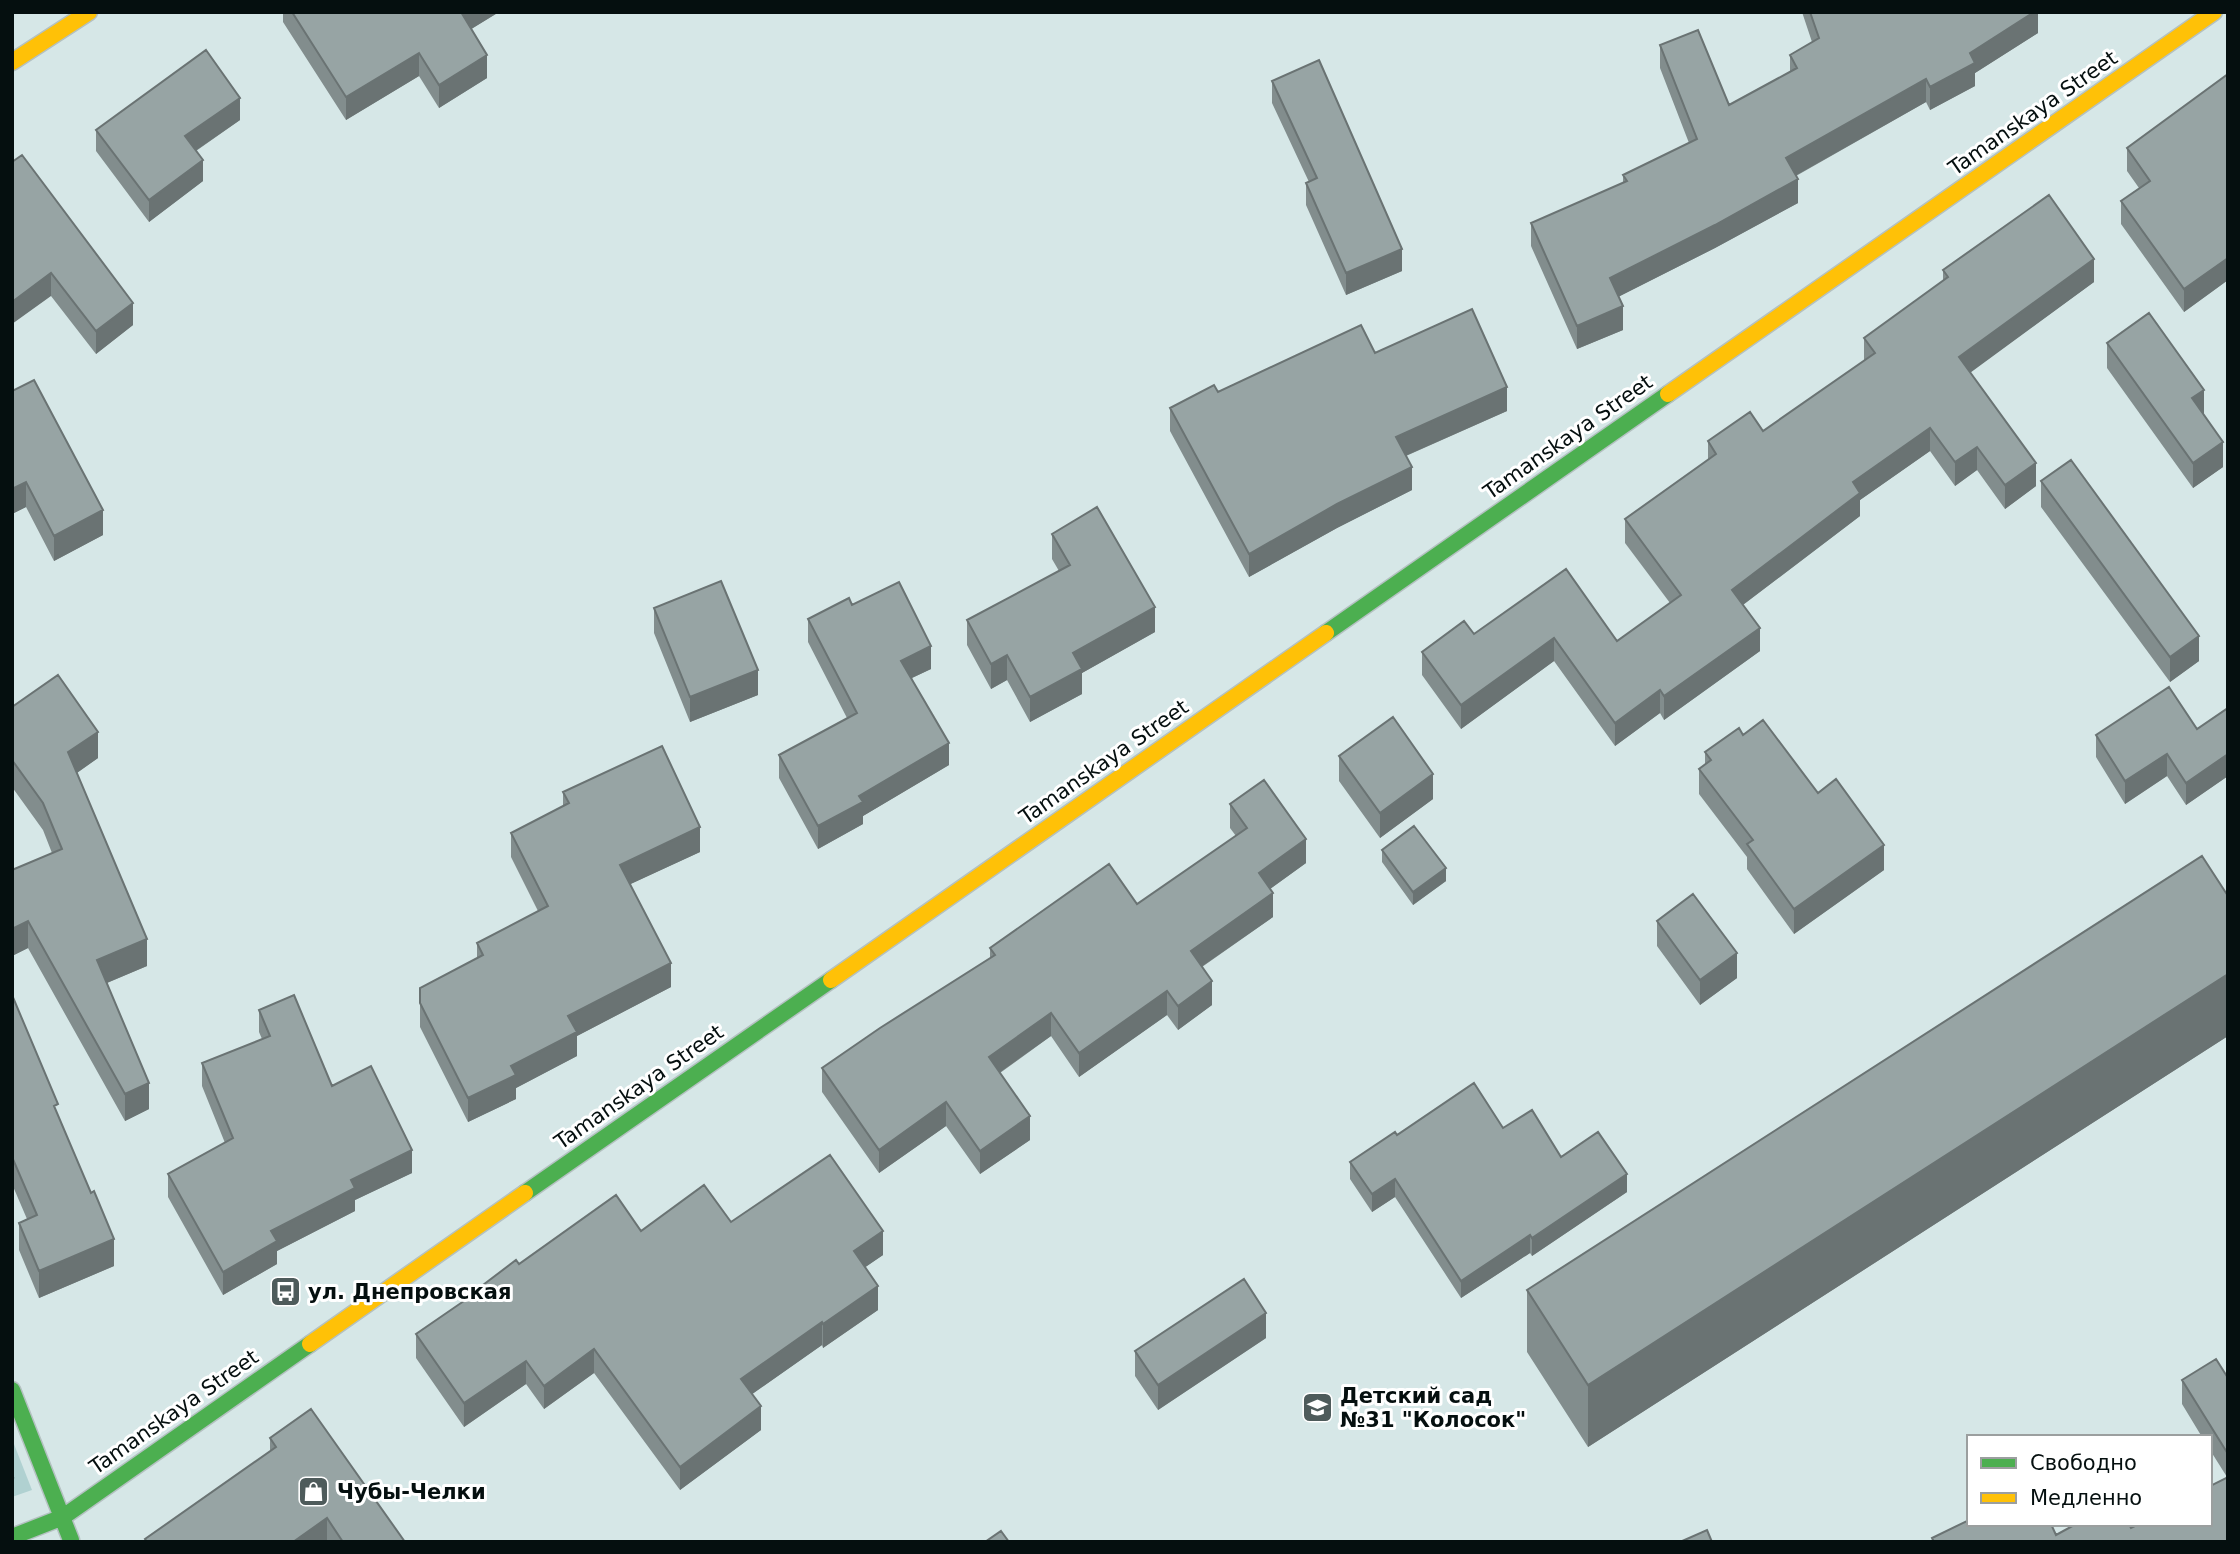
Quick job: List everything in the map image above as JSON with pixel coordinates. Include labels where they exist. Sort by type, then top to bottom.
[{"type":"street","points":[[12,62],[89,12]]},
{"type":"street","name":"Tamanskaya Street","points":[[12,1537],[63,1517],[2214,12]]},
{"type":"street","points":[[12,1390],[72,1542]]},
{"type":"green space","points":[[12,1439],[32,1490],[12,1497]]},
{"type":"building","points":[[292,12],[461,12],[487,55],[439,85],[419,53],[346,97]]},
{"type":"building","points":[[1810,12],[2034,12],[1970,53],[1975,63],[1930,87],[1926,79],[1786,158],[1798,179],[1610,278],[1623,306],[1577,326],[1531,223],[1627,181],[1623,175],[1697,139],[1660,45],[1698,30],[1729,105],[1797,68],[1790,55],[1819,38]]},
{"type":"building","points":[[206,50],[240,98],[185,136],[203,160],[149,200],[96,130]]},
{"type":"building","points":[[1319,60],[1402,249],[1346,273],[1306,183],[1317,178],[1272,81]]},
{"type":"building","points":[[2228,74],[2228,258],[2184,289],[2121,201],[2150,181],[2127,148]]},
{"type":"building","points":[[22,155],[133,303],[96,331],[51,273],[12,302],[12,162]]},
{"type":"building","points":[[2049,195],[2094,259],[1959,357],[2036,463],[2005,485],[1977,447],[1955,462],[1930,428],[1853,482],[1860,493],[1732,590],[1760,628],[1664,696],[1660,690],[1615,723],[1554,638],[1461,705],[1422,652],[1464,621],[1474,634],[1566,569],[1617,641],[1681,595],[1625,519],[1716,454],[1708,441],[1750,412],[1763,431],[1875,353],[1864,338],[1948,277],[1943,270]]},
{"type":"building","points":[[1472,309],[1507,387],[1396,437],[1412,467],[1337,504],[1249,554],[1170,408],[1214,385],[1218,392],[1361,325],[1375,353]]},
{"type":"building","points":[[2149,313],[2204,390],[2192,398],[2223,442],[2193,463],[2107,343]]},
{"type":"building","points":[[34,380],[103,510],[54,536],[26,482],[12,489],[12,391]]},
{"type":"building","points":[[2071,460],[2199,636],[2170,657],[2041,481]]},
{"type":"building","points":[[1097,507],[1155,607],[1073,653],[1082,669],[1030,697],[1007,655],[991,664],[967,620],[1070,565],[1052,534]]},
{"type":"building","points":[[721,581],[758,670],[690,697],[654,608]]},
{"type":"building","points":[[899,582],[931,646],[901,661],[949,743],[859,796],[863,802],[818,826],[779,755],[857,713],[808,619],[849,598],[852,605]]},
{"type":"building","points":[[58,675],[98,732],[68,752],[147,939],[97,960],[149,1083],[125,1094],[28,921],[12,929],[12,870],[62,849],[43,803],[12,760],[12,707]]},
{"type":"building","points":[[2169,687],[2197,729],[2228,708],[2228,754],[2186,783],[2167,754],[2125,781],[2096,735]]},
{"type":"building","points":[[1393,717],[1433,774],[1380,813],[1339,756]]},
{"type":"building","points":[[1763,720],[1818,793],[1836,779],[1884,845],[1794,909],[1747,844],[1753,840],[1699,769],[1711,760],[1705,752],[1739,728],[1743,735]]},
{"type":"building","points":[[662,746],[700,827],[620,865],[671,963],[568,1016],[577,1032],[511,1066],[516,1075],[468,1098],[420,1003],[420,988],[483,955],[477,943],[548,906],[511,833],[569,803],[563,792]]},
{"type":"building","points":[[1264,780],[1306,839],[1259,873],[1273,893],[1191,951],[1212,981],[1178,1006],[1167,991],[1079,1053],[1051,1013],[989,1057],[1030,1116],[980,1151],[946,1102],[879,1150],[822,1068],[995,955],[990,948],[1109,864],[1137,904],[1247,828],[1230,804]]},
{"type":"building","points":[[1414,826],[1446,868],[1413,892],[1382,850]]},
{"type":"building","points":[[2202,856],[2228,896],[2228,974],[1588,1385],[1527,1290]]},
{"type":"building","points":[[1693,894],[1737,953],[1700,980],[1657,921]]},
{"type":"building","points":[[12,995],[58,1104],[54,1106],[114,1239],[39,1271],[19,1223],[37,1215],[12,1157]]},
{"type":"building","points":[[294,995],[332,1086],[371,1066],[412,1150],[351,1180],[355,1188],[271,1231],[277,1241],[223,1272],[168,1174],[233,1138],[202,1063],[270,1036],[259,1010]]},
{"type":"building","points":[[1474,1083],[1503,1128],[1532,1110],[1561,1157],[1598,1132],[1627,1174],[1532,1238],[1530,1235],[1461,1281],[1395,1179],[1372,1194],[1350,1162],[1395,1132],[1397,1135]]},
{"type":"building","points":[[830,1155],[883,1231],[854,1251],[878,1286],[741,1379],[761,1406],[680,1467],[594,1349],[544,1386],[526,1361],[464,1403],[416,1334],[477,1292],[475,1291],[516,1260],[519,1264],[616,1195],[641,1231],[704,1185],[731,1222]]},
{"type":"building","points":[[1244,1279],[1266,1313],[1158,1385],[1135,1351]]},
{"type":"building","points":[[2216,1359],[2228,1378],[2228,1454],[2182,1380]]},
{"type":"building","points":[[311,1409],[405,1542],[343,1542],[327,1518],[293,1542],[147,1542],[145,1539],[276,1447],[270,1438]]},
{"type":"building","points":[[2228,1477],[2228,1542],[1934,1542],[1932,1538],[1967,1521],[1967,1526],[2052,1526],[2056,1535],[2072,1526],[2212,1526],[2212,1485]]},
{"type":"building","points":[[1707,1530],[1712,1542],[1680,1542]]},
{"type":"building","points":[[1001,1531],[1009,1542],[985,1542]]},
{"type":"traffic: fast","points":[[1326,633],[1668,394]]},
{"type":"traffic: fast","points":[[525,1193],[831,980]]},
{"type":"traffic: fast","points":[[12,1537],[63,1517],[310,1344]]},
{"type":"traffic: fast","points":[[12,1390],[71,1540]]},
{"type":"traffic: slow","points":[[12,62],[89,12]]},
{"type":"traffic: slow","points":[[1668,394],[2214,12]]},
{"type":"traffic: slow","points":[[831,980],[1326,633]]},
{"type":"traffic: slow","points":[[310,1344],[525,1193]]},
{"type":"place","name":"ул. Днепровская","points":[[285,1292]]},
{"type":"place","name":"Детский сад №31 \"Колосок\"","points":[[1317,1408]]},
{"type":"place","name":"Чубы-Челки","points":[[314,1492]]}]
